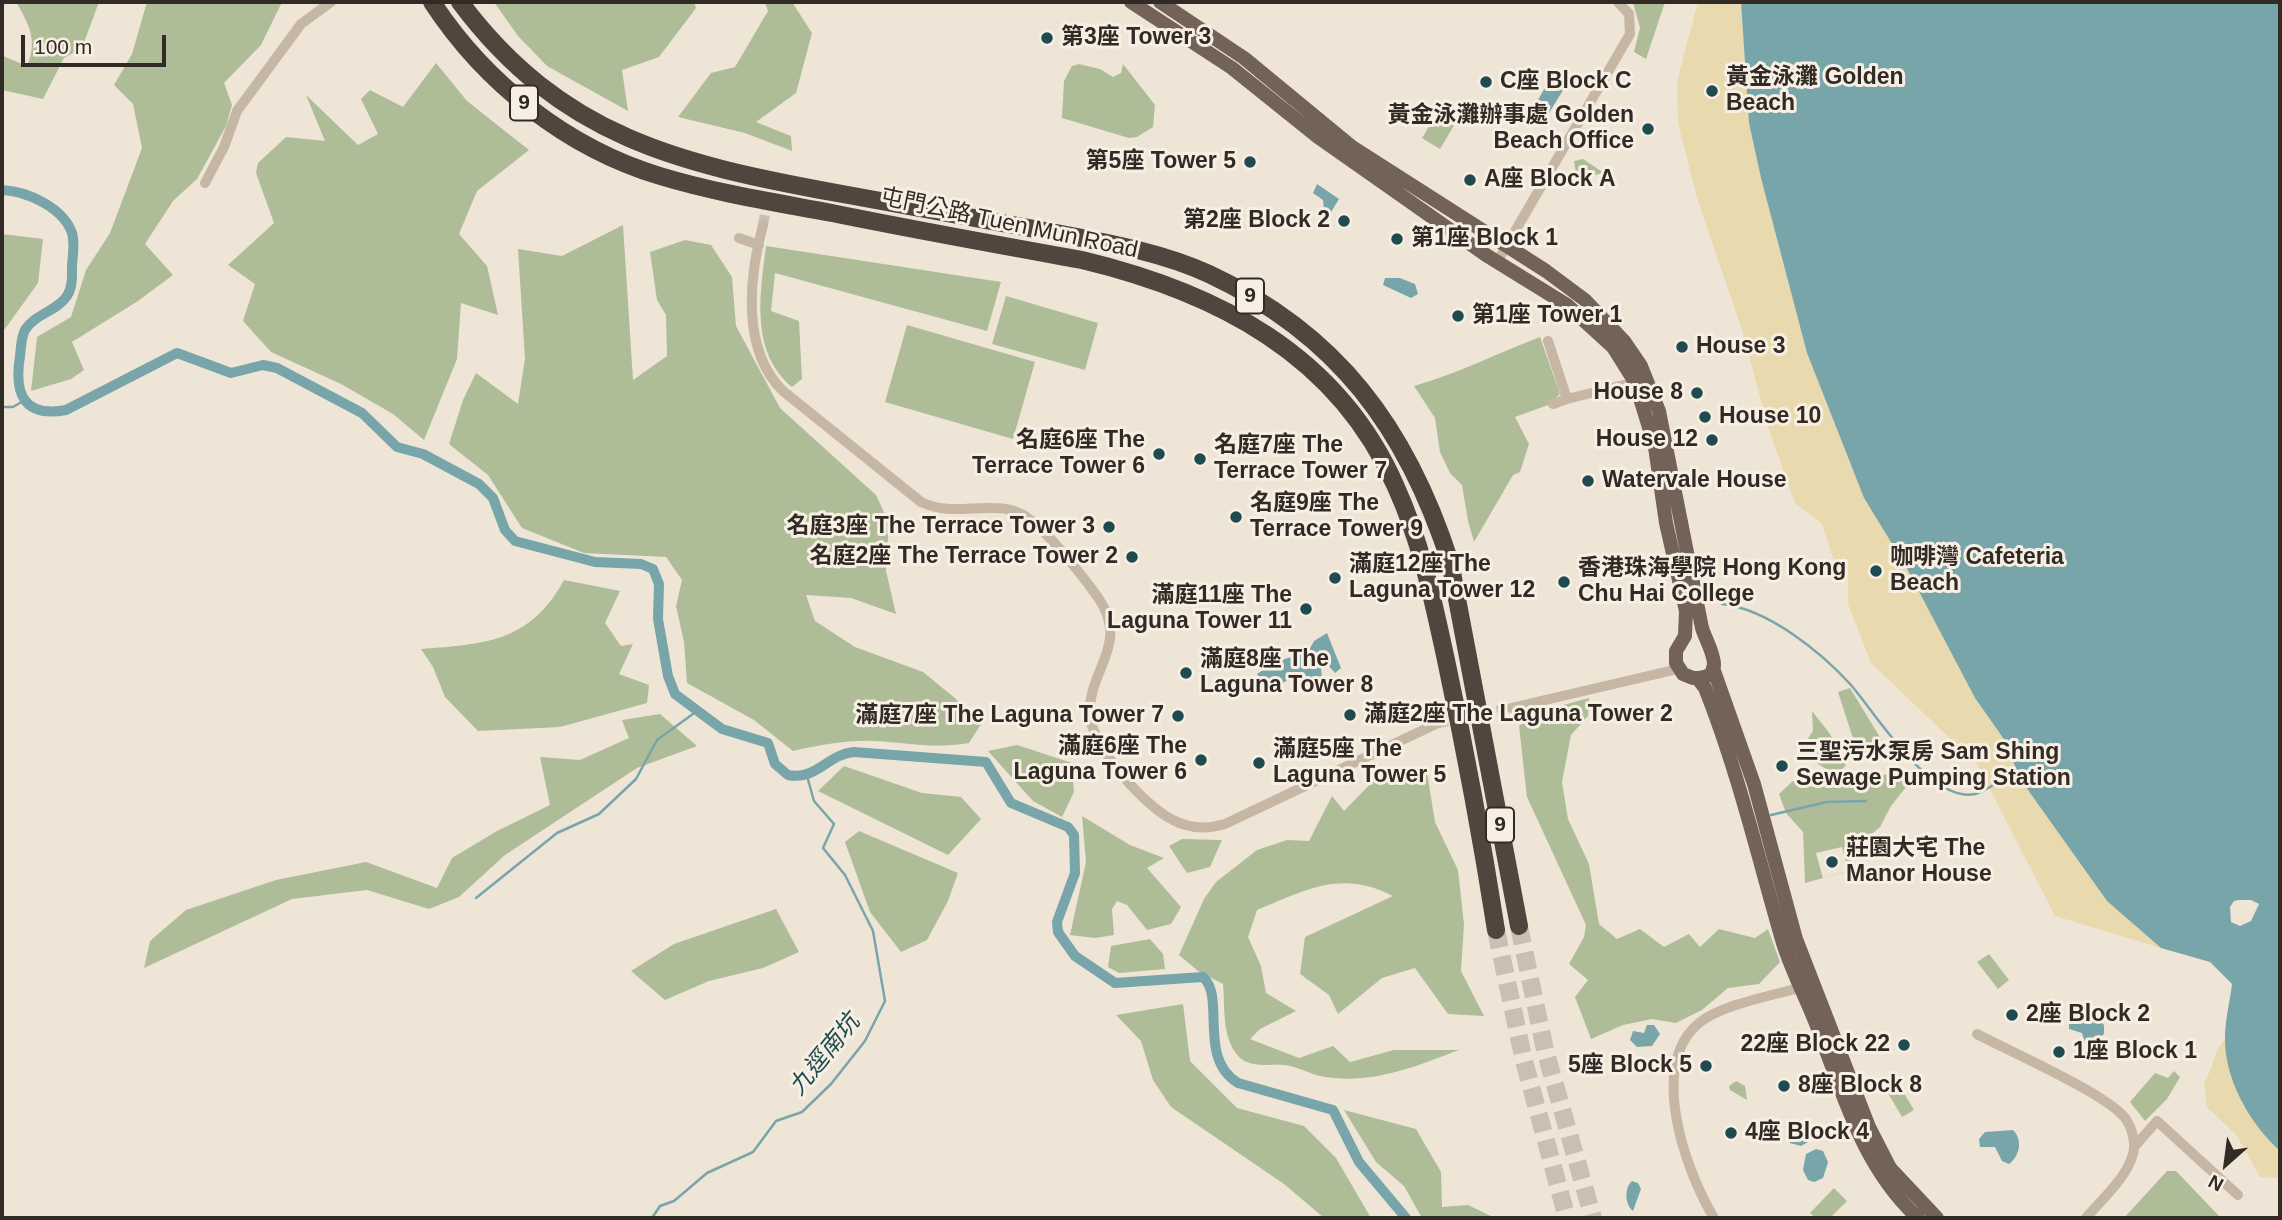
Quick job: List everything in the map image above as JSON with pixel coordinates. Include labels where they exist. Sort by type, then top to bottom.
[{"type":"highway","name":"屯門公路 Tuen Mun Road","points":[[432,2],[478,61],[514,94],[561,129],[625,163],[659,176],[732,194],[1083,260],[1130,272],[1177,288],[1243,318],[1276,339],[1307,365],[1348,409],[1379,455],[1396,486],[1419,548],[1461,732],[1496,930]]},
{"type":"highway","name":"屯門公路 Tuen Mun Road","points":[[460,2],[492,42],[534,82],[586,118],[641,145],[760,178],[1091,240],[1172,260],[1208,273],[1251,296],[1326,351],[1387,422],[1416,471],[1435,516],[1450,562],[1519,926]]},
{"type":"main road","points":[[1131,2],[1232,68],[1318,137],[1502,255],[1546,271],[1585,300],[1624,341],[1668,448],[1679,520],[1707,644],[1715,656],[1713,668],[1735,722],[1807,986],[1865,1151],[1891,1189],[1918,1218]]},
{"type":"main road","points":[[1160,2],[1244,58],[1352,147],[1502,255],[1582,317],[1641,381],[1666,523],[1683,588],[1686,611],[1684,642],[1675,657],[1678,669],[1688,677],[1698,679],[1705,688],[1736,773],[1783,944],[1807,986],[1878,1145],[1903,1184],[1937,1218]]},
{"type":"main road","points":[[1684,642],[1695,639],[1707,644]]},
{"type":"main road","points":[[1698,679],[1713,668]]},
{"type":"street","points":[[205,183],[224,147],[237,111],[301,24],[331,2]]},
{"type":"street","points":[[1502,255],[1630,34],[1629,14],[1618,2]]},
{"type":"street","points":[[763,225],[754,288],[755,342],[765,368],[777,385],[921,502],[948,510],[1003,508],[1029,519],[1099,599],[1109,622],[1108,655],[1090,700],[1094,736],[1109,759],[1166,816],[1198,827],[1225,824],[1438,723]]},
{"type":"street","points":[[739,238],[759,245]]},
{"type":"street","points":[[1548,341],[1567,399]]},
{"type":"street","points":[[1553,404],[1641,381]]},
{"type":"street","points":[[1511,708],[1678,669]]},
{"type":"street","points":[[1714,1218],[1686,1157],[1673,1086],[1673,1065],[1678,1051],[1692,1030],[1713,1015],[1807,986]]},
{"type":"street","points":[[1977,1034],[2114,1108],[2125,1118],[2132,1131],[2134,1147]]},
{"type":"street","points":[[2086,1218],[2119,1180],[2134,1147],[2157,1121],[2238,1195]]},
{"type":"green space","points":[[16,2],[99,2],[82,48],[64,58],[43,99],[2,90],[3,56],[27,66],[32,49],[28,25]]},
{"type":"green space","points":[[147,2],[282,2],[261,45],[224,83],[232,105],[226,126],[197,179],[173,201],[145,244],[173,275],[138,301],[72,342],[84,370],[71,379],[31,391],[37,337],[71,317],[86,270],[110,233],[142,148],[133,104],[114,85],[132,54]]},
{"type":"green space","points":[[494,2],[694,2],[696,8],[659,57],[622,70],[628,111],[547,66],[518,36]]},
{"type":"green space","points":[[765,2],[792,2],[812,33],[796,93],[756,122],[791,136],[792,151],[745,133],[678,117],[711,73],[735,67],[768,11]]},
{"type":"green space","points":[[1633,2],[1665,2],[1646,59],[1634,52],[1640,28]]},
{"type":"green space","points":[[436,63],[467,101],[529,150],[477,191],[459,234],[487,266],[498,315],[461,303],[457,359],[424,440],[393,414],[341,384],[271,352],[243,321],[255,284],[228,265],[274,223],[256,173],[258,163],[286,137],[325,141],[306,95],[358,145],[378,134],[361,99],[370,90],[403,107]]},
{"type":"green space","points":[[1079,64],[1100,69],[1113,77],[1121,73],[1123,64],[1155,105],[1153,127],[1137,137],[1129,138],[1062,118],[1064,81],[1072,66]]},
{"type":"green space","points":[[1441,107],[1459,117],[1440,149],[1422,138]]},
{"type":"green space","points":[[1583,159],[1604,173],[1577,179],[1574,161]]},
{"type":"green space","points":[[623,225],[633,380],[667,356],[666,315],[657,300],[650,252],[685,240],[711,245],[732,277],[736,326],[780,408],[876,495],[889,523],[886,571],[896,614],[851,598],[806,595],[815,621],[855,647],[923,672],[983,721],[969,743],[933,746],[854,741],[793,751],[754,720],[687,683],[684,642],[676,606],[682,580],[666,557],[584,553],[522,528],[488,475],[449,444],[463,400],[476,373],[518,404],[525,359],[518,249],[562,256]]},
{"type":"green space","points":[[2,234],[43,239],[38,283],[2,333]]},
{"type":"green space","points":[[766,246],[1001,282],[987,331],[775,273],[771,311],[799,321],[802,379],[792,387],[769,357],[764,340],[761,302]]},
{"type":"green space","points":[[1006,296],[1098,323],[1085,370],[992,344]]},
{"type":"green space","points":[[907,325],[1035,362],[1013,439],[885,402]]},
{"type":"green space","points":[[1540,337],[1560,394],[1548,405],[1515,417],[1529,444],[1520,472],[1513,475],[1474,542],[1462,485],[1450,473],[1440,452],[1435,418],[1414,386]]},
{"type":"green space","points":[[564,580],[620,591],[605,623],[621,646],[633,644],[619,674],[649,685],[647,703],[560,727],[478,731],[445,697],[433,667],[421,649],[486,641],[521,628],[551,601]]},
{"type":"green space","points":[[1850,688],[1886,747],[1860,760],[1838,692]]},
{"type":"green space","points":[[1589,698],[1588,716],[1571,735],[1562,782],[1568,819],[1589,864],[1599,924],[1617,939],[1640,929],[1664,947],[1689,934],[1700,947],[1719,929],[1755,938],[1768,929],[1780,962],[1759,984],[1728,988],[1702,1010],[1676,1023],[1652,1019],[1623,1025],[1591,1039],[1575,997],[1588,980],[1569,964],[1584,937],[1586,925],[1527,797],[1519,726],[1538,712]]},
{"type":"green space","points":[[1812,711],[1830,734],[1846,765],[1836,775],[1799,752],[1813,731]]},
{"type":"green space","points":[[660,714],[697,746],[637,768],[505,855],[459,897],[429,909],[367,890],[292,899],[144,968],[150,941],[186,910],[276,880],[366,862],[437,888],[452,858],[497,831],[550,805],[540,757],[580,760],[629,738],[622,720]]},
{"type":"green space","points":[[1017,745],[1072,763],[1074,792],[1062,817],[1033,801],[988,751]]},
{"type":"green space","points":[[844,766],[922,793],[961,797],[981,819],[948,855],[818,791]]},
{"type":"green space","points":[[1914,769],[1914,777],[1891,806],[1880,827],[1860,844],[1845,840],[1853,870],[1805,883],[1803,832],[1786,813],[1779,794],[1793,781],[1817,788]],"holes":[[[1842,847],[1848,871],[1823,878],[1816,853]]]},
{"type":"green space","points":[[1427,772],[1435,822],[1458,870],[1464,924],[1461,971],[1484,1016],[1448,1014],[1415,968],[1382,978],[1338,1014],[1329,995],[1300,974],[1305,937],[1393,896],[1357,884],[1324,885],[1257,910],[1248,937],[1261,966],[1266,993],[1296,1011],[1260,1029],[1250,1039],[1299,1058],[1333,1046],[1350,1062],[1394,1050],[1459,1050],[1391,1073],[1356,1079],[1320,1076],[1288,1066],[1245,1061],[1235,1052],[1228,1036],[1223,984],[1198,971],[1179,955],[1204,899],[1216,882],[1257,850],[1287,840],[1309,841],[1332,796],[1344,811],[1380,774]]},
{"type":"green space","points":[[1082,816],[1130,845],[1164,858],[1147,868],[1181,907],[1171,924],[1147,930],[1127,905],[1117,901],[1112,909],[1114,935],[1095,938],[1070,935],[1086,862]]},
{"type":"green space","points":[[859,831],[958,873],[948,901],[927,940],[901,952],[870,912],[845,842]]},
{"type":"green space","points":[[1182,839],[1222,840],[1210,867],[1187,873],[1169,846]]},
{"type":"green space","points":[[776,909],[799,952],[763,968],[709,981],[665,1000],[631,971],[674,944]]},
{"type":"green space","points":[[1150,939],[1163,954],[1165,969],[1119,973],[1108,967],[1111,946]]},
{"type":"green space","points":[[1989,954],[2009,980],[1998,989],[1977,962]]},
{"type":"green space","points":[[1183,1004],[1190,1061],[1237,1108],[1304,1126],[1336,1158],[1371,1218],[1324,1218],[1284,1184],[1171,1107],[1153,1080],[1141,1041],[1116,1015]]},
{"type":"green space","points":[[2174,1071],[2180,1077],[2167,1099],[2145,1121],[2130,1102],[2155,1073],[2168,1078]]},
{"type":"green space","points":[[1736,1081],[1745,1086],[1747,1100],[1730,1090],[1729,1086]]},
{"type":"green space","points":[[1897,1081],[1914,1110],[1902,1117],[1885,1088]]},
{"type":"green space","points":[[1344,1110],[1416,1129],[1441,1172],[1442,1207],[1468,1205],[1495,1218],[1422,1218],[1404,1186],[1376,1162]]},
{"type":"green space","points":[[2167,1171],[2176,1171],[2221,1218],[2124,1218]]},
{"type":"green space","points":[[1834,1188],[1847,1201],[1830,1218],[1816,1218],[1810,1213]]},
{"type":"sand","name":"咖啡灣 Cafeteria Beach","points":[[1698,2],[1741,2],[1749,123],[1761,178],[1807,353],[1864,498],[1905,565],[1975,698],[2008,745],[2018,776],[2107,901],[2161,948],[2055,916],[1977,764],[1871,663],[1848,604],[1848,577],[1833,558],[1822,524],[1795,503],[1767,424],[1744,336],[1697,198],[1678,123],[1677,81]]},
{"type":"sand","points":[[2225,1039],[2228,1063],[2242,1104],[2280,1151],[2280,1178],[2260,1177],[2237,1136],[2207,1107],[2204,1084],[2218,1048]]},
{"type":"water","points":[[1741,2],[2280,2],[2280,1151],[2249,1114],[2229,1069],[2225,1031],[2232,984],[2210,962],[2161,948],[2107,901],[2018,776],[2008,745],[1975,698],[1905,565],[1864,498],[1807,353],[1749,123]],"holes":[[[2251,900],[2259,904],[2251,921],[2240,926],[2231,922],[2230,907],[2234,901]]]},
{"type":"water","points":[[1553,74],[1568,82],[1549,113],[1535,105]]},
{"type":"water","points":[[1317,184],[1339,199],[1325,222],[1323,200],[1313,193]]},
{"type":"water","points":[[1385,278],[1400,278],[1415,284],[1418,294],[1411,298],[1383,285]]},
{"type":"water","points":[[1327,633],[1341,668],[1335,673],[1327,664],[1321,668],[1323,690],[1314,690],[1305,684],[1306,675],[1296,674],[1270,692],[1257,674],[1275,662],[1308,652],[1314,641]]},
{"type":"water","points":[[2073,1018],[2100,1021],[2104,1025],[2104,1034],[2091,1044],[2085,1043],[2082,1033],[2069,1029],[2069,1021]]},
{"type":"water","points":[[1647,1025],[1654,1025],[1660,1034],[1652,1046],[1637,1047],[1630,1040],[1633,1031],[1644,1033]]},
{"type":"water","points":[[1796,1120],[1808,1142],[1801,1146],[1790,1143],[1786,1134],[1789,1124]]},
{"type":"water","points":[[2013,1130],[2018,1138],[2019,1148],[2016,1157],[2009,1164],[2002,1161],[1995,1147],[1980,1147],[1979,1139],[1985,1132]]},
{"type":"water","points":[[1816,1149],[1823,1151],[1828,1162],[1823,1178],[1814,1182],[1808,1180],[1803,1170],[1806,1154]]},
{"type":"water","points":[[1632,1181],[1638,1183],[1641,1189],[1633,1211],[1626,1196]]},
{"type":"waterway","points":[[2,190],[22,193],[43,202],[61,215],[73,237],[72,281],[69,292],[63,301],[29,325],[23,336],[19,381],[25,400],[31,406],[40,410],[66,410],[177,353],[231,373],[263,365],[277,368],[362,413],[397,447],[423,454],[479,484],[493,498],[505,530],[515,541],[595,562],[641,564],[653,569],[659,584],[658,619],[668,676],[675,694],[722,729],[768,743],[775,764],[788,775],[806,774],[837,757],[854,752],[986,762],[1011,803],[1068,827],[1074,835],[1075,873],[1057,922],[1058,932],[1075,956],[1115,983],[1203,977],[1212,998],[1218,1059],[1226,1072],[1238,1083],[1333,1110],[1359,1162],[1406,1218]]},
{"type":"waterway","points":[[2,407],[13,407],[25,400]]},
{"type":"waterway","points":[[1722,604],[1757,614],[1775,623],[1825,659],[1851,685],[1906,754],[1923,772],[1941,785],[1958,793],[1975,794],[2016,770]]},
{"type":"waterway","points":[[476,898],[557,833],[599,814],[636,779],[657,740],[697,711]]},
{"type":"waterway","name":"九逕南坑","points":[[652,1218],[660,1206],[674,1201],[707,1173],[753,1152],[776,1121],[802,1112],[831,1084],[865,1041],[885,1001],[873,931],[845,875],[823,848],[834,824],[814,801],[807,776]]},
{"type":"waterway","points":[[1771,815],[1827,802],[1866,801]]},
{"type":"tunnel","points":[[763,225],[768,198]]},
{"type":"tunnel","points":[[1438,723],[1511,708]]},
{"type":"tunnel","points":[[1519,926],[1545,1050],[1593,1218]]},
{"type":"tunnel","points":[[1496,930],[1524,1061],[1567,1218]]},
{"type":"place","name":"第3座 Tower 3","points":[[1047,38]]},
{"type":"place","name":"C座 Block C","points":[[1486,82]]},
{"type":"place","name":"黃金泳灘 Golden Beach","points":[[1712,91]]},
{"type":"place","name":"黃金泳灘辦事處 Golden Beach Office","points":[[1648,129]]},
{"type":"place","name":"第5座 Tower 5","points":[[1250,162]]},
{"type":"place","name":"A座 Block A","points":[[1470,180]]},
{"type":"place","name":"第2座 Block 2","points":[[1344,221]]},
{"type":"place","name":"第1座 Block 1","points":[[1397,239]]},
{"type":"place","name":"第1座 Tower 1","points":[[1458,316]]},
{"type":"place","name":"House 3","points":[[1682,347]]},
{"type":"place","name":"House 8","points":[[1697,393]]},
{"type":"place","name":"House 10","points":[[1705,417]]},
{"type":"place","name":"House 12","points":[[1712,440]]},
{"type":"place","name":"名庭6座 The Terrace Tower 6","points":[[1159,454]]},
{"type":"place","name":"名庭7座 The Terrace Tower 7","points":[[1200,459]]},
{"type":"place","name":"Watervale House","points":[[1588,481]]},
{"type":"place","name":"名庭9座 The Terrace Tower 9","points":[[1236,517]]},
{"type":"place","name":"名庭3座 The Terrace Tower 3","points":[[1109,527]]},
{"type":"place","name":"名庭2座 The Terrace Tower 2","points":[[1132,557]]},
{"type":"place","name":"咖啡灣 Cafeteria Beach","points":[[1876,571]]},
{"type":"place","name":"滿庭12座 The Laguna Tower 12","points":[[1335,578]]},
{"type":"place","name":"香港珠海學院 Hong Kong Chu Hai College","points":[[1564,582]]},
{"type":"place","name":"滿庭11座 The Laguna Tower 11","points":[[1306,609]]},
{"type":"place","name":"滿庭8座 The Laguna Tower 8","points":[[1186,673]]},
{"type":"place","name":"滿庭2座 The Laguna Tower 2","points":[[1350,715]]},
{"type":"place","name":"滿庭7座 The Laguna Tower 7","points":[[1178,716]]},
{"type":"place","name":"滿庭6座 The Laguna Tower 6","points":[[1201,760]]},
{"type":"place","name":"滿庭5座 The Laguna Tower 5","points":[[1259,763]]},
{"type":"place","name":"三聖污水泵房 Sam Shing Sewage Pumping Station","points":[[1782,766]]},
{"type":"place","name":"莊園大宅 The Manor House","points":[[1832,862]]},
{"type":"place","name":"2座 Block 2","points":[[2012,1015]]},
{"type":"place","name":"22座 Block 22","points":[[1904,1045]]},
{"type":"place","name":"1座 Block 1","points":[[2059,1052]]},
{"type":"place","name":"5座 Block 5","points":[[1706,1066]]},
{"type":"place","name":"8座 Block 8","points":[[1784,1086]]},
{"type":"place","name":"4座 Block 4","points":[[1731,1133]]}]
